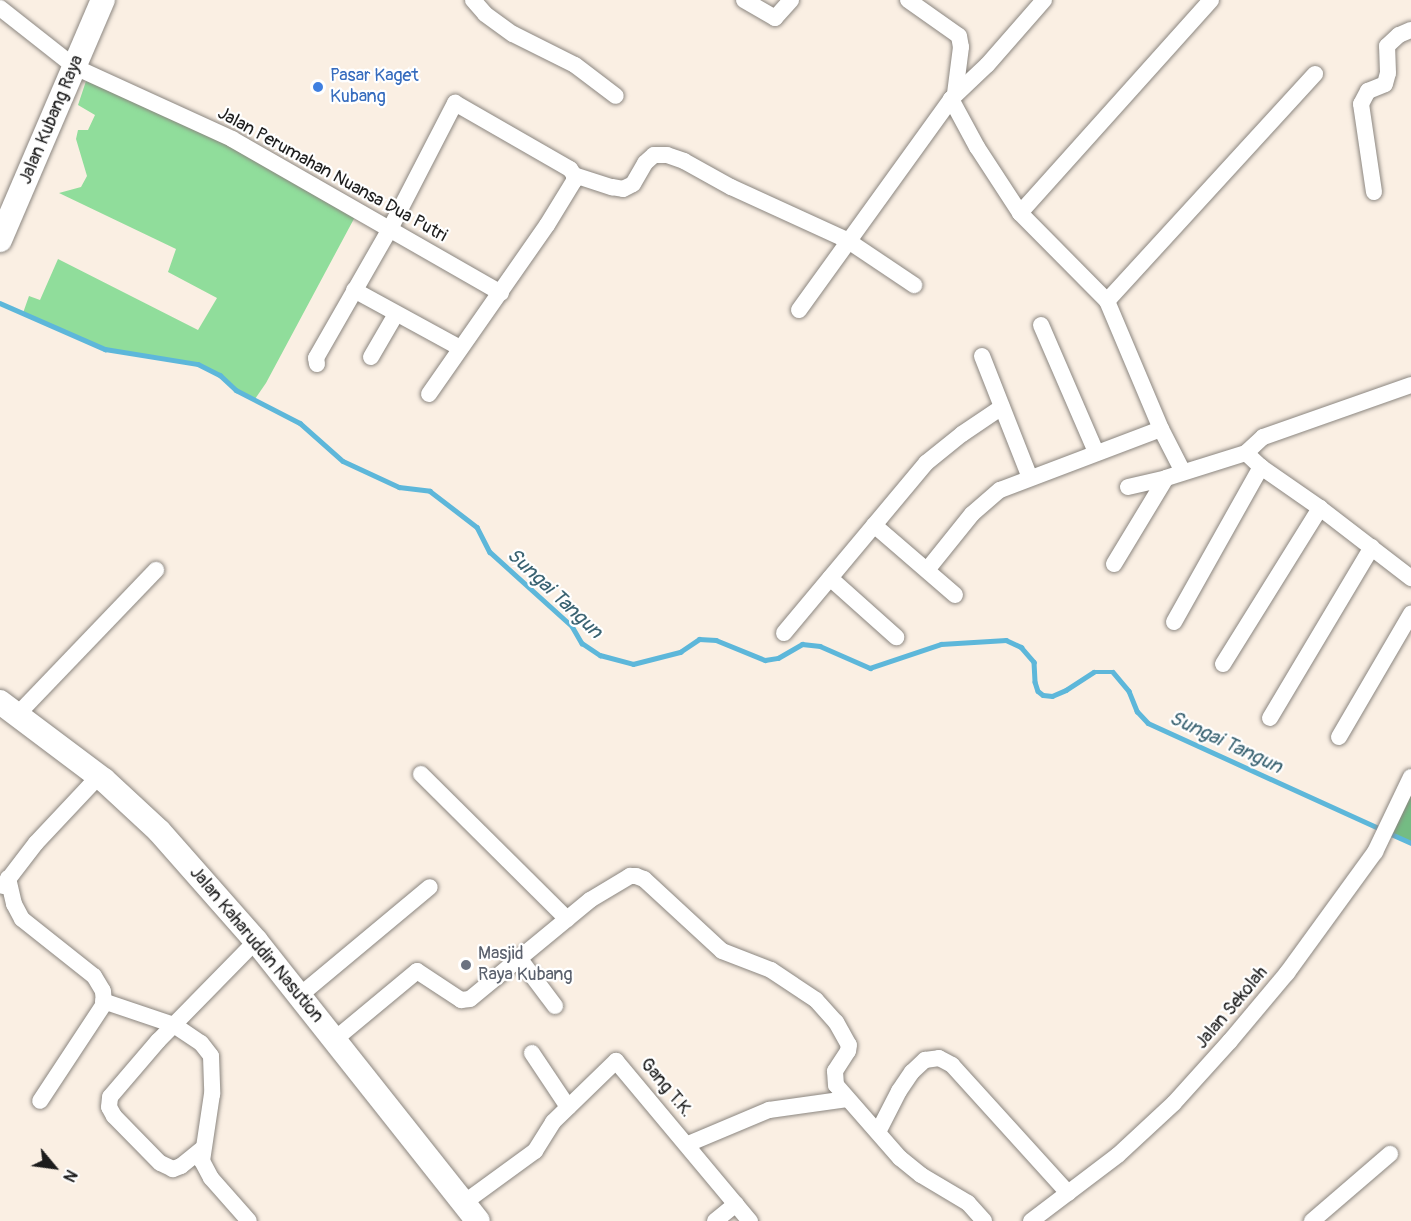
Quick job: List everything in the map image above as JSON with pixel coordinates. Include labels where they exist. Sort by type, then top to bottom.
[{"type":"highway","name":"Jalan Kubang Raya","points":[[0,240],[103,0]]},
{"type":"highway","name":"Jalan Kaharuddin Nasution","points":[[9,709],[99,776],[159,831],[256,941],[472,1211]]},
{"type":"street","points":[[473,0],[485,14],[513,34],[575,65],[616,96]]},
{"type":"street","points":[[744,0],[775,18]]},
{"type":"street","points":[[775,18],[785,0]]},
{"type":"street","points":[[775,18],[791,0]]},
{"type":"street","points":[[908,0],[958,36],[961,47],[953,96],[977,147],[1020,213],[1107,301],[1161,429],[1183,472]]},
{"type":"street","points":[[799,310],[847,240],[953,96],[987,65],[1043,0]]},
{"type":"street","points":[[1020,213],[1211,0]]},
{"type":"street","name":"Jalan Perumahan Nuansa Dua Putri","points":[[0,9],[75,67],[232,139],[391,227],[501,293]]},
{"type":"street","points":[[1374,192],[1361,104],[1368,91],[1385,84],[1388,73],[1387,46],[1399,35],[1411,30]]},
{"type":"street","points":[[1107,301],[1315,74]]},
{"type":"street","points":[[317,364],[316,358],[391,227],[454,103],[570,169],[574,175],[574,181],[501,293],[429,394]]},
{"type":"street","points":[[574,175],[623,189],[633,184],[645,163],[654,155],[667,155],[684,160],[740,192],[847,240],[914,285]]},
{"type":"street","points":[[354,290],[460,348]]},
{"type":"street","points":[[371,357],[396,314]]},
{"type":"street","points":[[1041,325],[1096,452]]},
{"type":"street","points":[[982,356],[1030,478]]},
{"type":"street","points":[[1128,487],[1166,478],[1246,453],[1263,437],[1411,385]]},
{"type":"street","points":[[784,633],[926,463],[962,434],[1002,407]]},
{"type":"street","points":[[927,570],[972,514],[1000,490],[1161,429]]},
{"type":"street","points":[[1246,453],[1261,467],[1320,508],[1411,578]]},
{"type":"street","points":[[1173,622],[1261,467]]},
{"type":"street","points":[[1114,564],[1166,478]]},
{"type":"street","points":[[1223,664],[1320,508]]},
{"type":"street","points":[[874,525],[955,595]]},
{"type":"street","points":[[1270,718],[1372,547]]},
{"type":"street","points":[[9,709],[156,570]]},
{"type":"street","points":[[830,578],[896,638]]},
{"type":"street","points":[[1340,737],[1411,614]]},
{"type":"street","points":[[421,774],[567,919]]},
{"type":"street","points":[[40,1101],[103,1001],[103,991],[94,976],[22,919],[4,884],[36,843],[99,776]]},
{"type":"street","name":"Jalan Sekolah","points":[[1032,1221],[1118,1155],[1174,1103],[1222,1050],[1287,973],[1375,852],[1411,777]]},
{"type":"street","points":[[334,1040],[417,971],[465,1000],[590,900],[630,876],[644,879],[722,951],[771,970],[816,1000],[826,1010],[849,1045],[848,1051],[835,1071],[834,1078],[847,1099],[907,1163],[921,1175],[968,1203],[984,1221]]},
{"type":"street","points":[[299,996],[430,887]]},
{"type":"street","points":[[202,1149],[181,1166],[173,1169],[153,1156],[114,1116],[109,1107],[110,1098],[119,1085],[174,1025],[256,941]]},
{"type":"street","points":[[519,958],[555,1006]]},
{"type":"street","points":[[103,1001],[174,1025],[201,1043],[211,1056],[212,1094],[202,1161],[211,1178],[249,1221]]},
{"type":"street","points":[[532,1053],[568,1107]]},
{"type":"street","points":[[878,1132],[899,1090],[912,1072],[925,1060],[939,1058],[952,1065],[1068,1193]]},
{"type":"street","name":"Gang T.K.","points":[[472,1211],[535,1151],[553,1122],[616,1061],[688,1144],[705,1168],[750,1221]]},
{"type":"street","points":[[688,1144],[769,1110],[847,1099]]},
{"type":"street","points":[[1312,1221],[1390,1154]]},
{"type":"street","points":[[715,1221],[736,1204]]},
{"type":"green space","points":[[86,81],[147,106],[230,145],[356,215],[266,383],[255,399],[236,390],[220,375],[198,364],[105,349],[23,313],[29,296],[40,300],[58,259],[198,330],[217,298],[168,272],[176,249],[59,193],[81,187],[87,176],[76,139],[78,130],[88,130],[95,115],[78,105]]},
{"type":"green space","points":[[1411,792],[1411,843],[1392,834]]},
{"type":"waterway","name":"Sungai Tangun","points":[[0,303],[105,349],[198,364],[220,375],[236,390],[300,423],[343,461],[399,487],[430,491],[477,527],[490,552],[572,626],[582,643],[600,655],[633,664],[680,652],[699,639],[716,640],[765,660],[778,658],[802,644],[820,646],[870,668],[941,644],[1006,640],[1021,647],[1034,662],[1035,682],[1038,691],[1043,695],[1052,696],[1066,690],[1094,672],[1113,672],[1129,691],[1137,711],[1148,723],[1381,829]]},
{"type":"waterway","name":"Sungai Tangun","points":[[1389,833],[1411,843]]},
{"type":"place","name":"Pasar Kaget Kubang","points":[[318,87]]},
{"type":"place","name":"Masjid Raya Kubang","points":[[466,965]]}]
